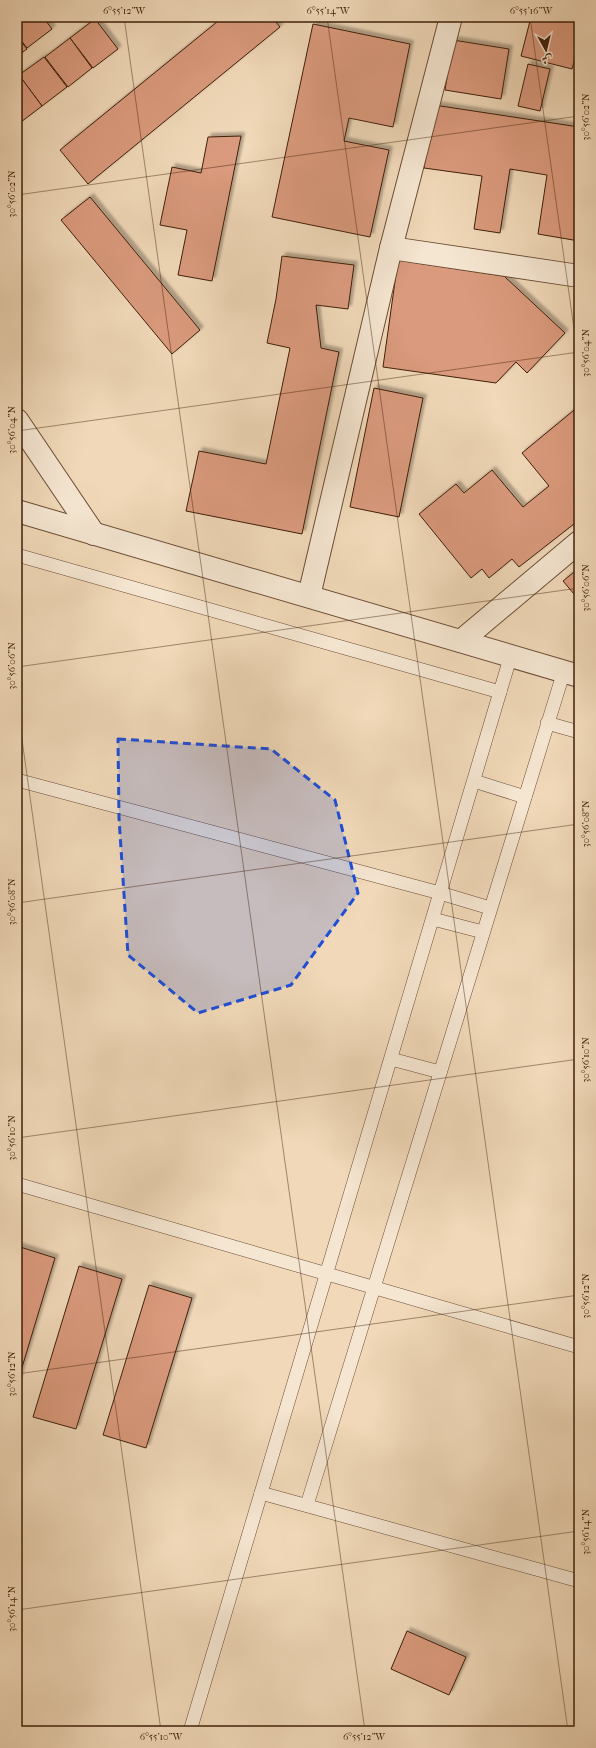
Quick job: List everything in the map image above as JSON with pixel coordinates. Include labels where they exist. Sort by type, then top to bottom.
[{"type":"street","points":[[309,596],[391,248],[450,17]]},
{"type":"street","points":[[391,248],[579,276]]},
{"type":"street","points":[[17,420],[94,534]]},
{"type":"street","points":[[17,511],[571,673]]},
{"type":"street","points":[[461,641],[579,542]]},
{"type":"lane","points":[[17,555],[500,692]]},
{"type":"lane","points":[[190,1731],[511,655]]},
{"type":"lane","points":[[307,1505],[548,723],[571,673]]},
{"type":"lane","points":[[548,723],[579,732]]},
{"type":"lane","points":[[17,780],[440,893],[490,908]]},
{"type":"lane","points":[[474,781],[525,797]]},
{"type":"lane","points":[[433,920],[483,932]]},
{"type":"lane","points":[[391,1059],[440,1072]]},
{"type":"lane","points":[[17,1184],[579,1347]]},
{"type":"lane","points":[[261,1493],[579,1581]]},
{"type":"highlighted area","points":[[118,739],[271,749],[335,800],[358,893],[291,985],[198,1013],[128,955],[119,818]]},
{"type":"building","points":[[17,17],[43,17],[52,29],[27,48],[17,35]]},
{"type":"building","points":[[223,17],[272,17],[280,27],[88,184],[60,150]]},
{"type":"building","points":[[531,17],[579,17],[579,42],[572,69],[521,56]]},
{"type":"building","points":[[95,19],[118,49],[93,68],[70,38]]},
{"type":"building","points":[[313,24],[410,44],[393,127],[349,118],[344,141],[389,150],[370,237],[272,217]]},
{"type":"building","points":[[17,36],[27,49],[17,56]]},
{"type":"building","points":[[70,38],[92,68],[68,87],[45,57]]},
{"type":"building","points":[[453,40],[509,49],[501,99],[445,90]]},
{"type":"building","points":[[44,57],[67,87],[42,106],[19,75]]},
{"type":"building","points":[[528,64],[550,69],[540,111],[518,106]]},
{"type":"building","points":[[19,75],[42,106],[17,125],[17,77]]},
{"type":"building","points":[[434,105],[579,127],[579,241],[538,234],[547,175],[510,169],[500,233],[474,229],[482,176],[424,168]]},
{"type":"building","points":[[241,136],[212,281],[178,275],[187,230],[160,225],[172,167],[201,173],[208,137]]},
{"type":"building","points":[[90,197],[200,330],[172,354],[61,220]]},
{"type":"building","points":[[282,256],[354,265],[348,309],[316,305],[321,348],[339,352],[302,534],[186,511],[199,451],[266,464],[290,348],[267,343],[276,299]]},
{"type":"building","points":[[398,260],[504,276],[565,333],[527,373],[516,362],[496,383],[383,367]]},
{"type":"building","points":[[374,388],[423,398],[399,517],[350,507]]},
{"type":"building","points":[[579,406],[579,520],[519,567],[512,559],[489,578],[482,569],[471,578],[419,514],[456,484],[464,493],[492,470],[523,507],[549,486],[522,453]]},
{"type":"building","points":[[579,568],[579,600],[563,581]]},
{"type":"building","points":[[17,1246],[55,1258],[17,1384]]},
{"type":"building","points":[[79,1266],[122,1279],[76,1429],[33,1417]]},
{"type":"building","points":[[149,1285],[192,1298],[146,1448],[103,1435]]},
{"type":"building","points":[[407,1631],[466,1657],[449,1695],[391,1669]]}]
